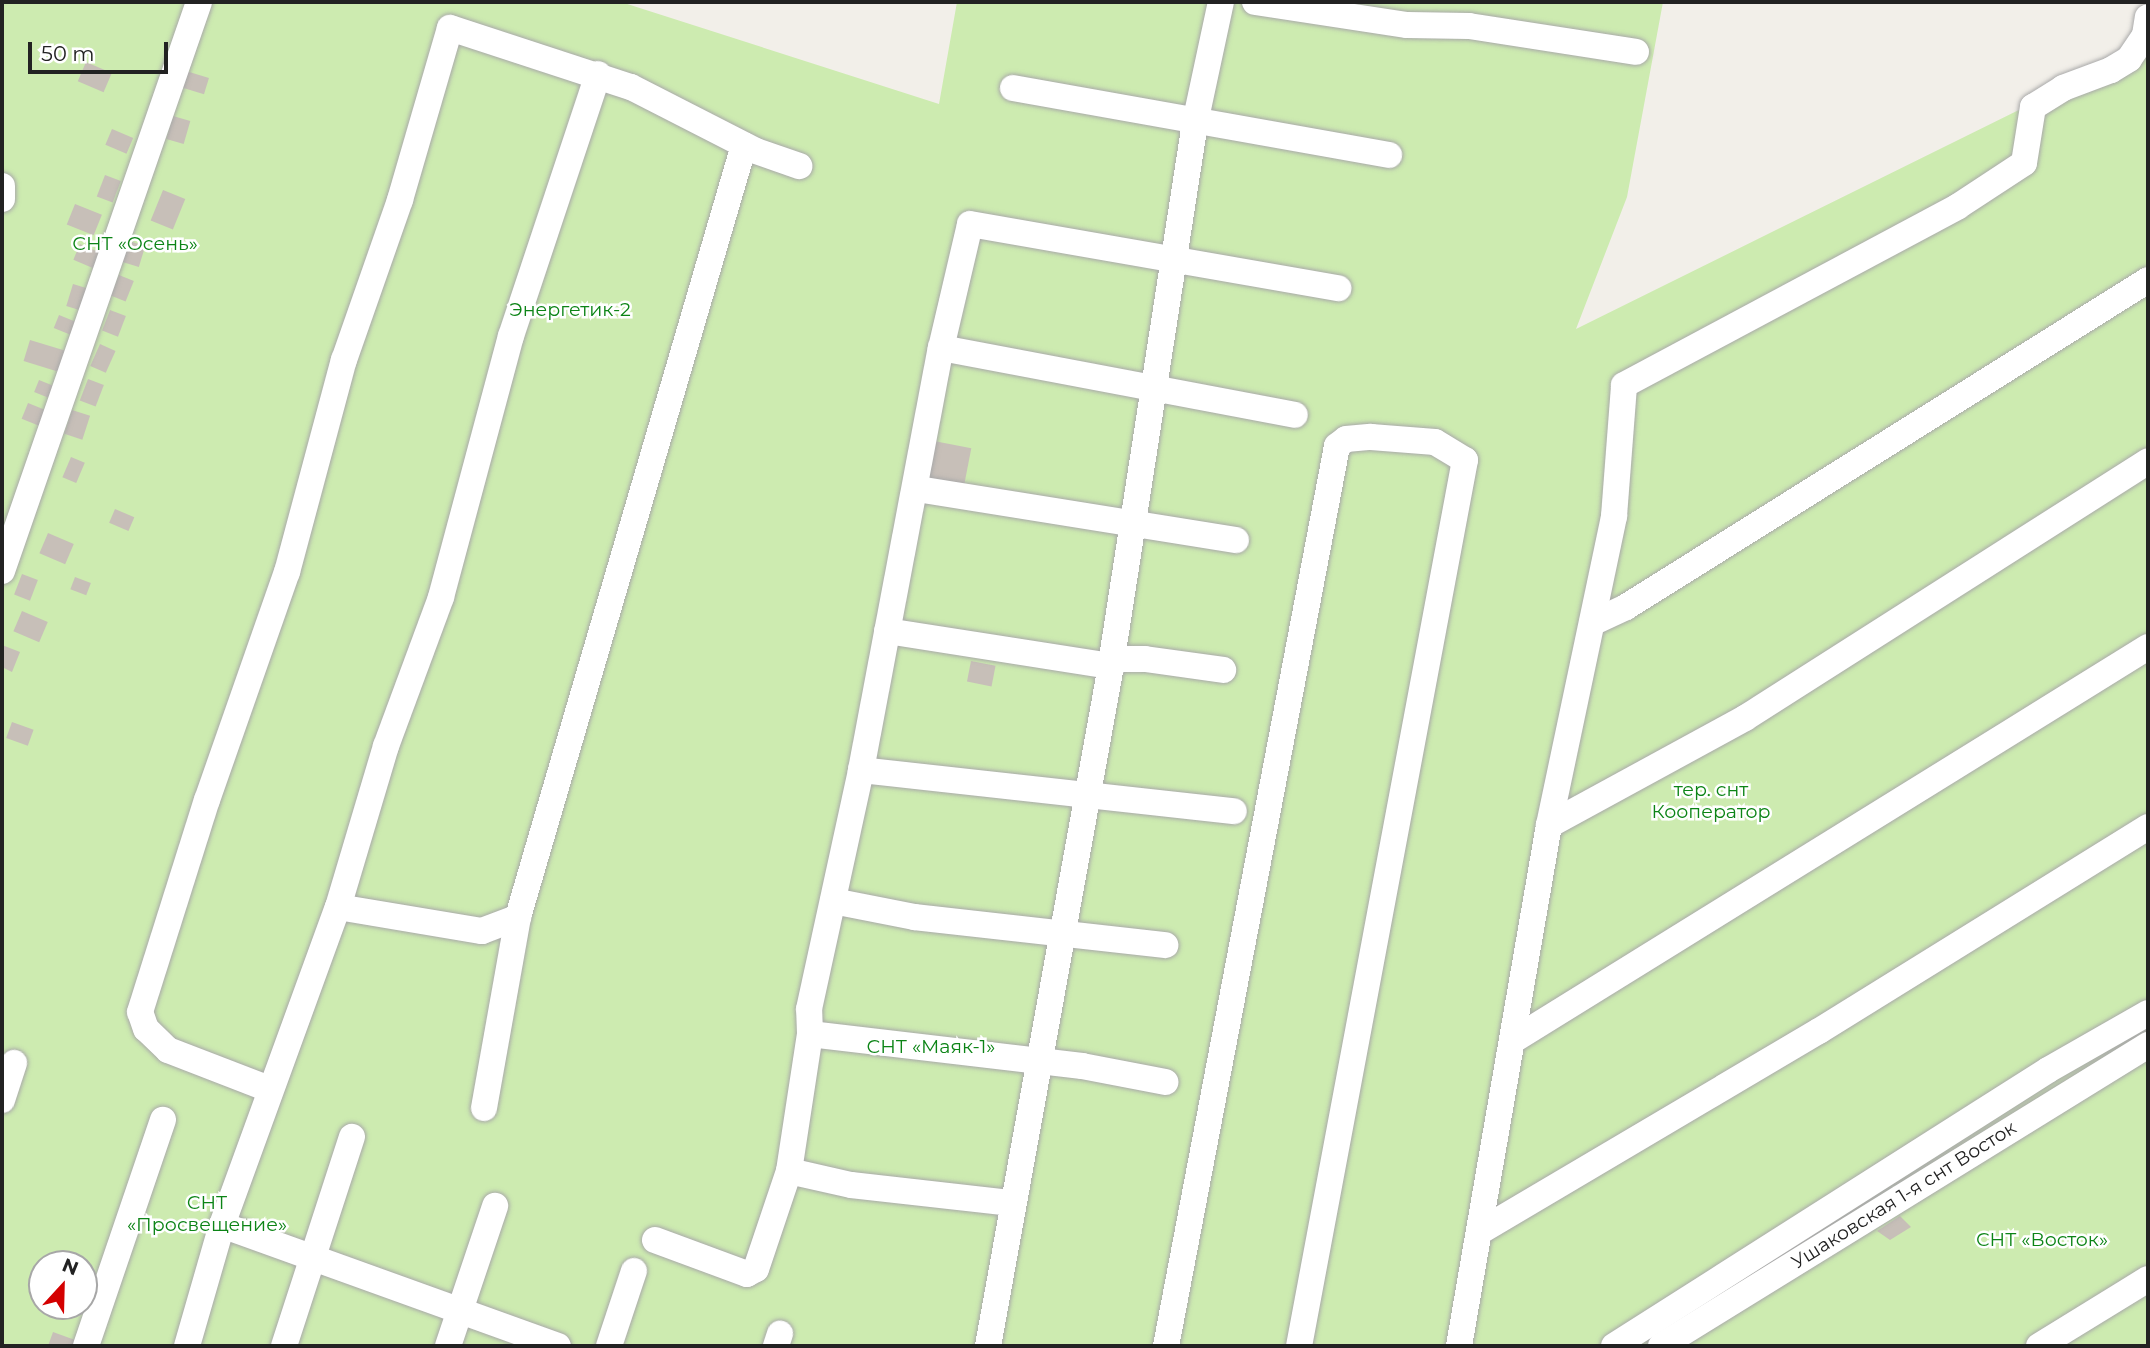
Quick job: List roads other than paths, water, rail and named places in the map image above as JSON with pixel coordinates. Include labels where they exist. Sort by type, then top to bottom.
[{"type":"lane","points":[[2,571],[199,2]]},
{"type":"lane","points":[[988,1346],[1036,1063],[1111,666],[1130,526],[1155,392],[1195,123],[1221,2]]},
{"type":"lane","points":[[1255,2],[1409,13],[1469,26],[1636,52]]},
{"type":"lane","points":[[1459,1346],[1549,825],[1594,622],[1614,516],[1624,386],[1886,247],[2024,163],[2033,107],[2063,88],[2111,71],[2129,59],[2145,35],[2148,17]]},
{"type":"lane","points":[[269,1089],[168,1050],[146,1029],[140,1012],[206,800],[287,572],[344,360],[400,201],[450,28],[598,74],[744,145],[799,166]]},
{"type":"lane","points":[[187,1346],[222,1225],[269,1089],[338,907],[386,746],[441,597],[510,336],[598,74]]},
{"type":"lane","points":[[1013,88],[1195,123],[1389,155]]},
{"type":"lane","points":[[484,1108],[518,917],[744,145]]},
{"type":"lane","points":[[2,186],[2,199]]},
{"type":"lane","points":[[654,1240],[747,1274],[755,1269],[789,1171],[810,1034],[808,1009],[862,770],[942,348],[970,224],[1338,288]]},
{"type":"lane","points":[[1594,622],[1626,607],[2148,280]]},
{"type":"lane","points":[[942,348],[1155,392],[1295,415]]},
{"type":"lane","points":[[1166,1346],[1337,446],[1346,439],[1371,437],[1434,442],[1465,460],[1299,1346]]},
{"type":"lane","points":[[1549,825],[1745,718],[2148,461]]},
{"type":"lane","points":[[917,489],[1130,526],[1236,540]]},
{"type":"lane","points":[[887,631],[1111,666]]},
{"type":"lane","points":[[1512,1041],[2148,647]]},
{"type":"lane","points":[[1111,666],[1119,659],[1145,659],[1223,670]]},
{"type":"lane","points":[[862,770],[1234,811]]},
{"type":"lane","points":[[1479,1232],[1819,1031],[2148,827]]},
{"type":"lane","points":[[833,901],[914,917],[1165,945]]},
{"type":"lane","points":[[338,907],[482,932],[518,917]]},
{"type":"lane","points":[[1614,1346],[2036,1077],[2148,1013]]},
{"type":"lane","points":[[810,1034],[1166,1082]]},
{"type":"lane","name":"Ушаковская 1-я снт Восток","points":[[1661,1346],[2148,1045]]},
{"type":"lane","points":[[2,1100],[14,1063]]},
{"type":"lane","points":[[86,1346],[163,1120]]},
{"type":"lane","points":[[284,1346],[352,1137]]},
{"type":"lane","points":[[789,1171],[851,1185],[1012,1203]]},
{"type":"lane","points":[[448,1346],[458,1309],[495,1206]]},
{"type":"lane","points":[[222,1225],[558,1346]]},
{"type":"lane","points":[[610,1346],[634,1271]]},
{"type":"lane","points":[[2039,1346],[2148,1279]]},
{"type":"park label","name":"СНТ «Осень»","points":[[135,244]]},
{"type":"park label","name":"Энергетик-2","points":[[570,310]]},
{"type":"park label","name":"тер. снт Кооператор","points":[[1711,801]]},
{"type":"park label","name":"СНТ «Маяк-1»","points":[[931,1047]]},
{"type":"park label","name":"СНТ «Просвещение»","points":[[207,1214]]},
{"type":"park label","name":"СНТ «Восток»","points":[[2042,1240]]}]
